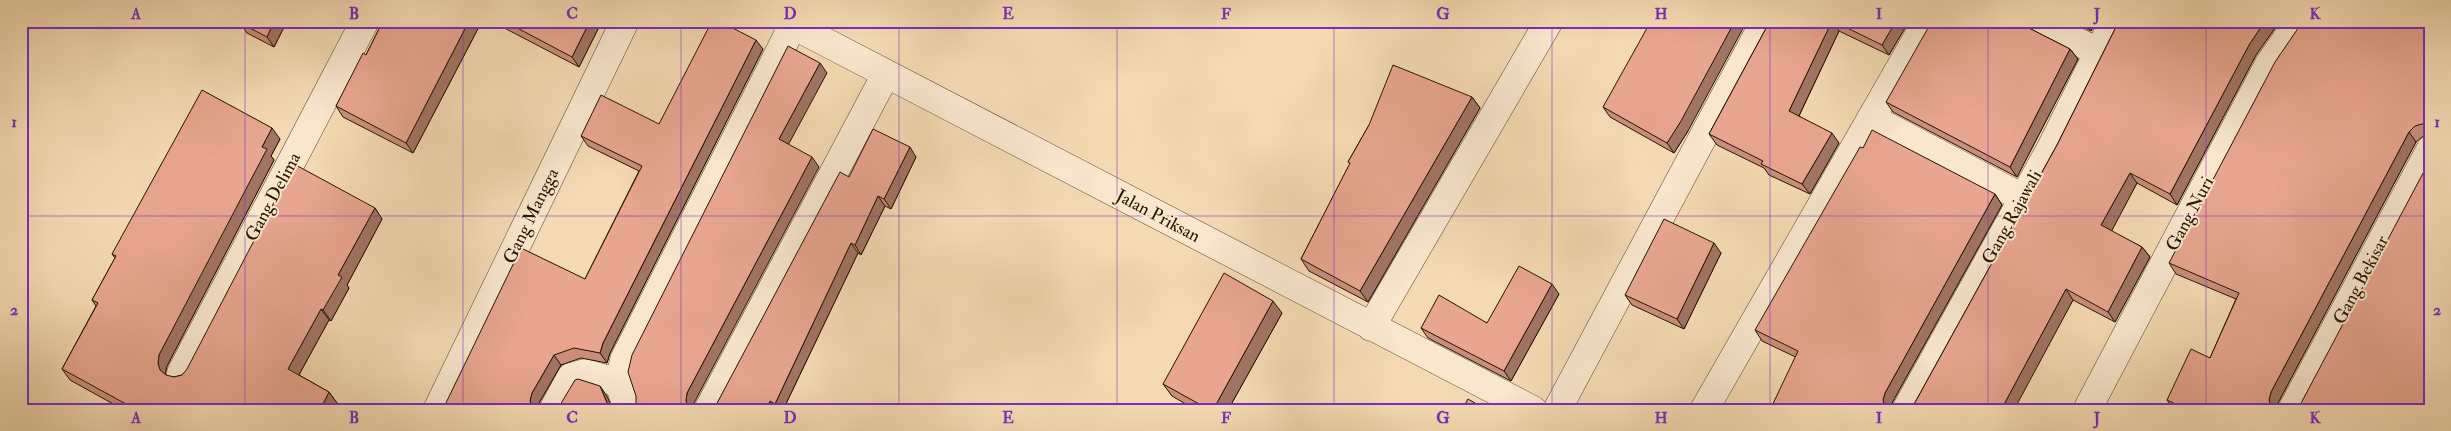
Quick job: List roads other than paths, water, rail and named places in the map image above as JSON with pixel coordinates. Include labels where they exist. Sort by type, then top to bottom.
[{"type":"street","name":"Gang Delima","points":[[181,373],[365,21]]},
{"type":"street","name":"Gang Mangga","points":[[437,410],[625,21]]},
{"type":"street","points":[[1371,327],[1549,21]]},
{"type":"street","points":[[1557,410],[1765,21]]},
{"type":"street","points":[[1704,410],[1927,21]]},
{"type":"street","points":[[2036,21],[2098,52]]},
{"type":"street","name":"Gang Rajawali","points":[[1906,410],[2051,148],[2114,21]]},
{"type":"street","name":"Gang Nuri","points":[[2087,410],[2269,64],[2299,21]]},
{"type":"street","points":[[628,410],[619,383],[624,360],[789,23]]},
{"type":"street","name":"Jalan Priksan","points":[[789,23],[1533,410]]},
{"type":"street","points":[[708,410],[886,74]]},
{"type":"street","points":[[1871,118],[2023,198]]},
{"type":"street","name":"Gang Bekisar","points":[[2292,410],[2430,150]]},
{"type":"street","points":[[553,410],[571,377],[585,373],[619,383]]}]
